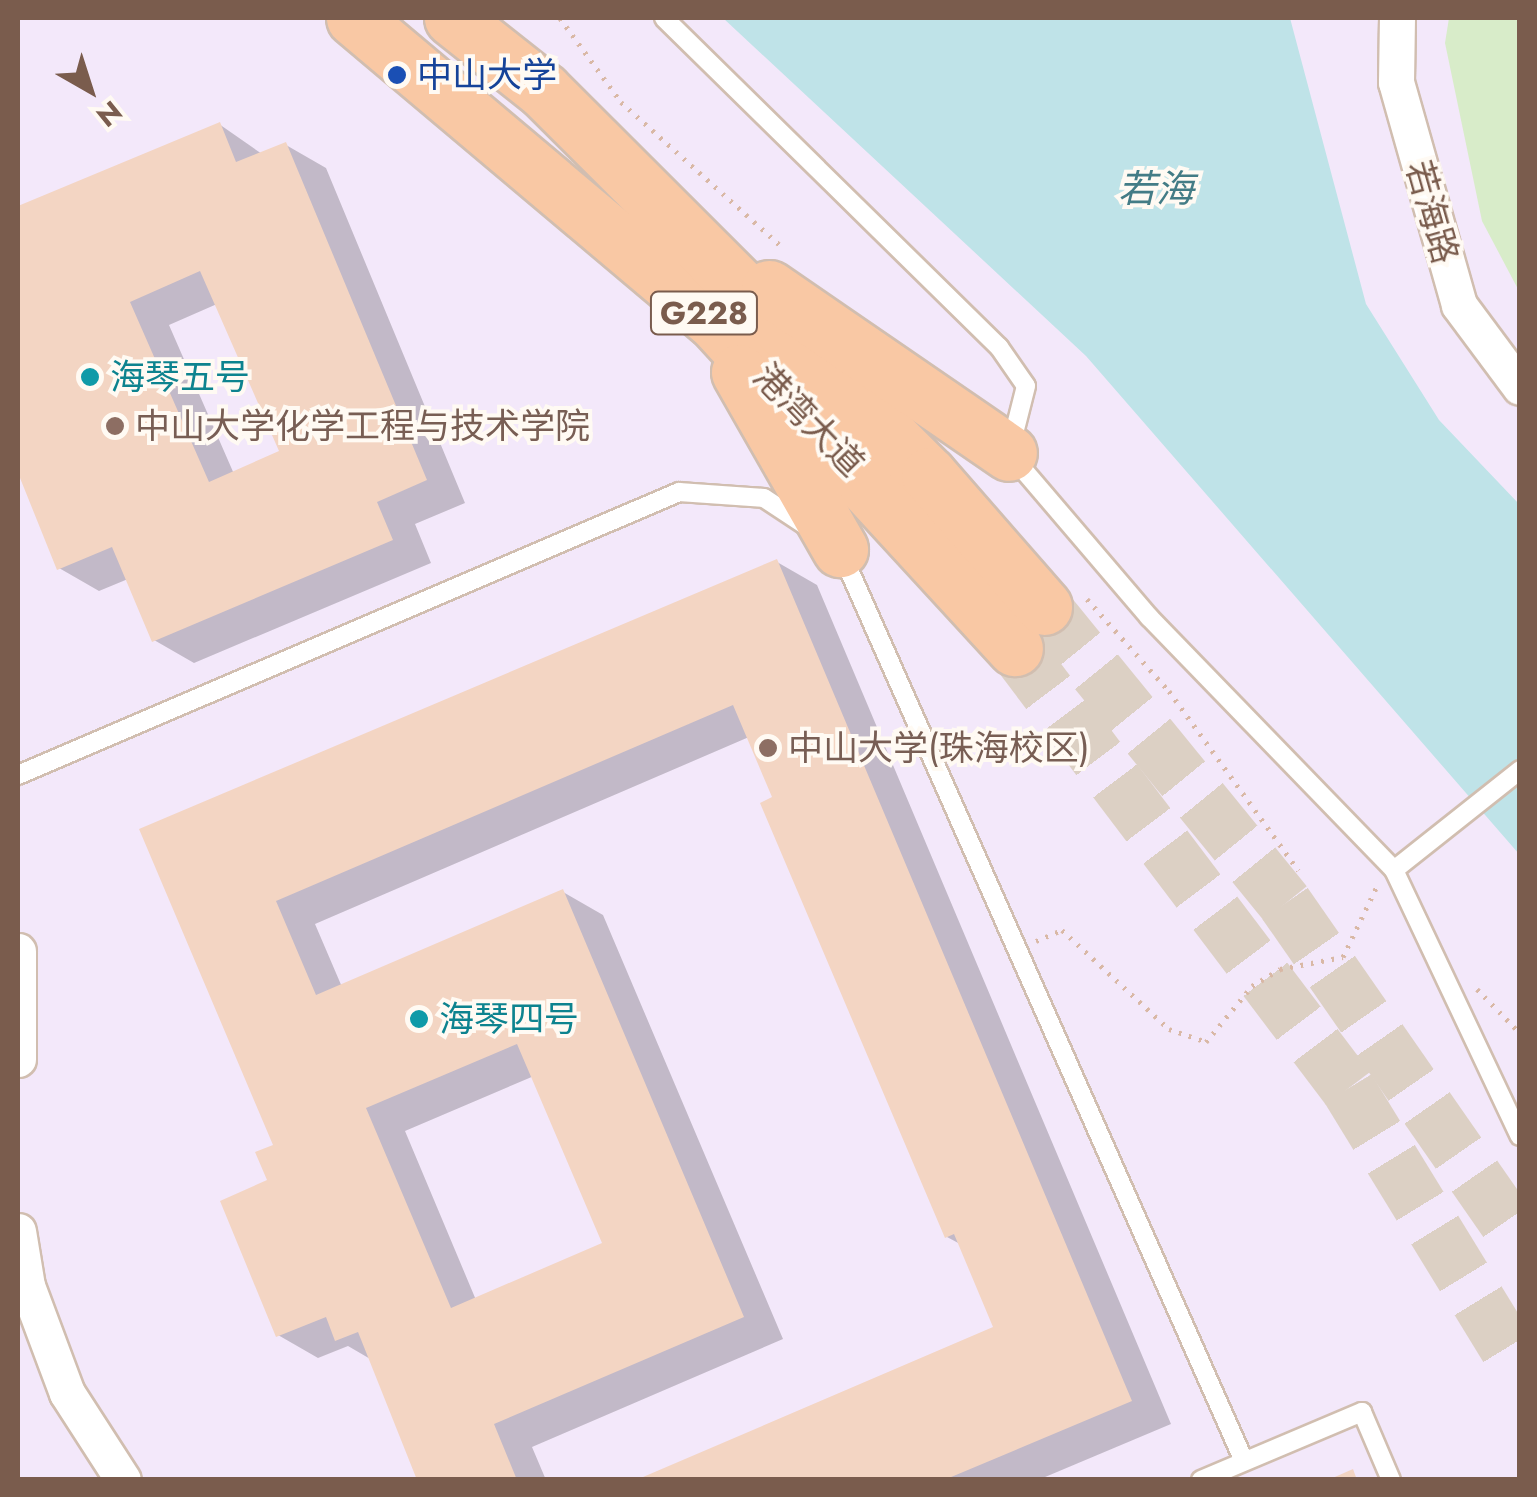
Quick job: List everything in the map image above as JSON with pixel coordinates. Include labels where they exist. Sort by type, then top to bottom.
[{"type":"highway","name":"港湾大道","points":[[354,18],[713,320],[1045,614]]},
{"type":"highway","name":"港湾大道","points":[[452,18],[544,91],[929,475],[1045,614]]},
{"type":"highway","points":[[702,248],[844,332],[1009,453]]},
{"type":"highway","points":[[713,320],[840,548]]},
{"type":"street","name":"若海路","points":[[1397,18],[1396,82],[1459,305],[1520,387]]},
{"type":"street","points":[[18,950],[18,1059]]},
{"type":"street","points":[[18,1231],[26,1286],[67,1393],[123,1480]]},
{"type":"lane","points":[[664,18],[998,347],[1026,386],[1009,453],[1149,616],[1394,870],[1520,1136]]},
{"type":"lane","points":[[18,774],[679,492],[764,498],[840,548],[1244,1461]]},
{"type":"lane","points":[[1394,870],[1520,770]]},
{"type":"lane","points":[[1201,1480],[1362,1412],[1391,1480]]},
{"type":"path","points":[[560,18],[621,102],[798,261]]},
{"type":"path","points":[[1045,614],[1169,691],[1298,870]]},
{"type":"path","points":[[1018,950],[1062,930],[1168,1029],[1206,1042],[1252,986],[1280,969],[1342,957],[1374,888],[1394,870]]},
{"type":"shaded area","name":"中山大学(珠海校区)","points":[[18,18],[1519,18],[1519,1479],[18,1479]]},
{"type":"green space","points":[[1449,18],[1519,18],[1519,291],[1482,221],[1445,43]]},
{"type":"water","name":"若海","points":[[723,18],[1290,18],[1366,304],[1439,420],[1519,504],[1519,854],[1086,356]]},
{"type":"building","name":"海琴五号","points":[[220,122],[236,162],[286,142],[427,480],[377,502],[393,540],[152,642],[112,547],[57,570],[18,473],[18,206]],"holes":[[[200,271],[279,451],[209,482],[130,302]]]},
{"type":"building","name":"海琴四号","points":[[777,559],[1132,1401],[944,1480],[636,1480],[993,1327],[954,1234],[945,1238],[760,803],[772,797],[733,705],[276,901],[316,995],[563,889],[744,1317],[494,1424],[517,1480],[417,1480],[358,1332],[335,1341],[326,1317],[276,1337],[220,1201],[267,1180],[255,1152],[273,1145],[139,829]],"holes":[[[517,1044],[602,1243],[451,1308],[366,1108]]]},
{"type":"building","points":[[1353,1469],[1357,1480],[1328,1480]]},
{"type":"tunnel","points":[[1044,607],[1285,903],[1520,1241]]},
{"type":"tunnel","points":[[1015,648],[1348,1088],[1520,1369]]},
{"type":"place","name":"中山大学","points":[[397,75]]},
{"type":"place","name":"海琴五号","points":[[90,377]]},
{"type":"place","name":"中山大学化学工程与技术学院","points":[[115,426]]},
{"type":"place","name":"中山大学(珠海校区)","points":[[768,748]]},
{"type":"place","name":"海琴四号","points":[[419,1019]]}]
